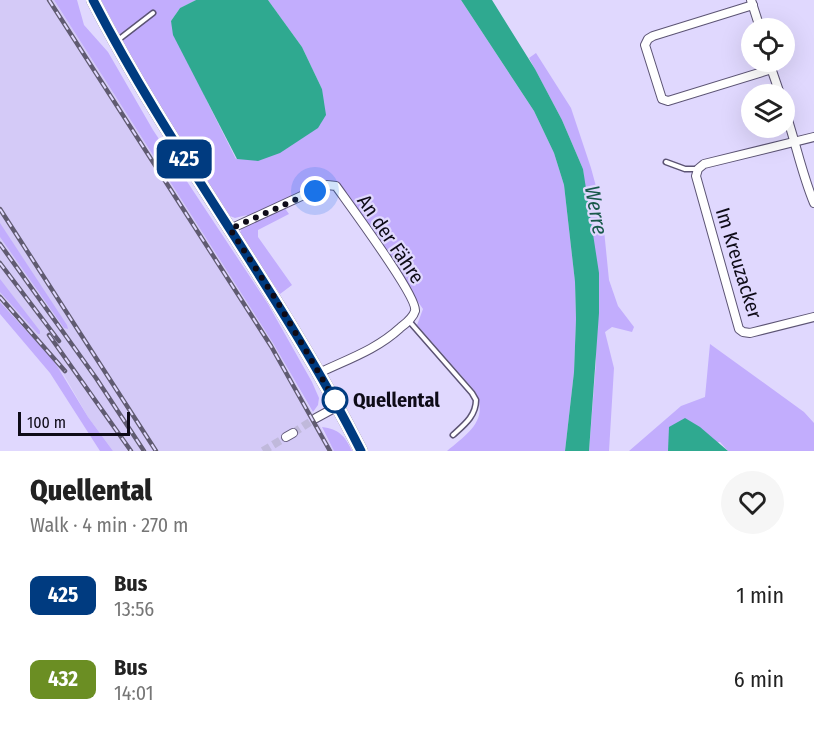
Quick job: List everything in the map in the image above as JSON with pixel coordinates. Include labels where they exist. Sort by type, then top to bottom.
[{"type":"main road","points":[[93,0],[164,126],[277,301],[338,406],[361,451]]},
{"type":"street","points":[[750,72],[668,101],[662,99],[645,45],[653,36],[752,3],[757,18]]},
{"type":"street","points":[[698,169],[704,164],[814,137]]},
{"type":"street","points":[[795,138],[804,178],[814,203]]},
{"type":"street","name":"Im Kreuzacker","points":[[698,169],[696,176],[739,328],[743,332],[750,333],[814,317]]},
{"type":"street","name":"An der Fähre","points":[[230,229],[321,187],[336,186],[415,304],[414,313],[409,320]]},
{"type":"street","points":[[319,373],[375,348],[409,320]]},
{"type":"street","points":[[316,418],[338,406]]},
{"type":"lane","points":[[115,42],[153,13]]},
{"type":"lane","points":[[666,162],[685,169],[698,169]]},
{"type":"lane","points":[[409,320],[476,400],[467,423],[453,435]]},
{"type":"shaded area","points":[[0,0],[54,0],[273,343],[334,451],[113,451],[88,417],[64,375],[0,302]]},
{"type":"shaded area","points":[[54,0],[77,0],[84,25],[108,52],[153,130],[268,304],[319,398],[318,405],[313,412],[273,343]]},
{"type":"shaded area","points":[[101,0],[196,0],[180,8],[171,21],[236,159],[322,89],[302,47],[268,0],[461,0],[534,111],[554,153],[564,185],[575,282],[576,319],[574,372],[565,451],[447,451],[469,432],[478,418],[479,401],[475,391],[417,325],[423,309],[336,184],[281,203],[289,214],[258,230],[258,237],[292,285],[280,294],[239,235],[247,215],[235,218],[230,216],[154,100]]},
{"type":"shaded area","points":[[196,0],[268,0],[302,47],[322,89],[326,115],[318,128],[280,153],[258,161],[237,159],[173,35],[171,21],[180,8]]},
{"type":"shaded area","points":[[461,0],[492,0],[535,69],[562,120],[583,169],[599,273],[599,313],[589,451],[565,451],[574,372],[576,319],[575,282],[564,185],[554,153],[534,111]]},
{"type":"shaded area","points":[[536,53],[571,108],[597,190],[609,280],[618,306],[634,327],[632,332],[612,327],[605,332],[614,368],[609,451],[589,451],[596,361],[583,169],[562,120],[529,58]]},
{"type":"shaded area","points":[[0,223],[68,329],[64,328],[0,237]]},
{"type":"shaded area","points":[[0,279],[40,331],[40,334],[0,292]]},
{"type":"shaded area","points":[[0,302],[54,361],[88,417],[113,451],[100,451],[50,373],[0,314]]},
{"type":"shaded area","points":[[710,344],[804,412],[814,423],[814,451],[728,451],[720,442],[669,448],[668,451],[629,451],[681,406],[705,397]]},
{"type":"shaded area","points":[[685,418],[700,427],[728,451],[668,451],[669,427]]},
{"type":"shaded area","points":[[322,427],[333,429],[341,434],[352,451],[334,451]]},
{"type":"tunnel","points":[[293,433],[316,418]]},
{"type":"tunnel","points":[[263,451],[286,437]]},
{"type":"railway","points":[[49,0],[271,346],[330,451]]},
{"type":"railway","points":[[0,209],[156,451]]},
{"type":"railway","points":[[0,244],[96,378],[144,451]]},
{"type":"railway","points":[[0,263],[59,341]]},
{"type":"railway","points":[[0,297],[65,371]]},
{"type":"railway","points":[[49,335],[131,451]]},
{"type":"bus line","name":"425","points":[[93,0],[151,106],[182,157],[277,301],[338,406],[361,451]]},
{"type":"place","name":"Quellental","points":[[335,400]]},
{"type":"route","points":[[315,191],[241,222],[230,229],[277,301],[338,406],[335,400]]},
{"type":"water label","name":"Werre","points":[[596,210]]}]
